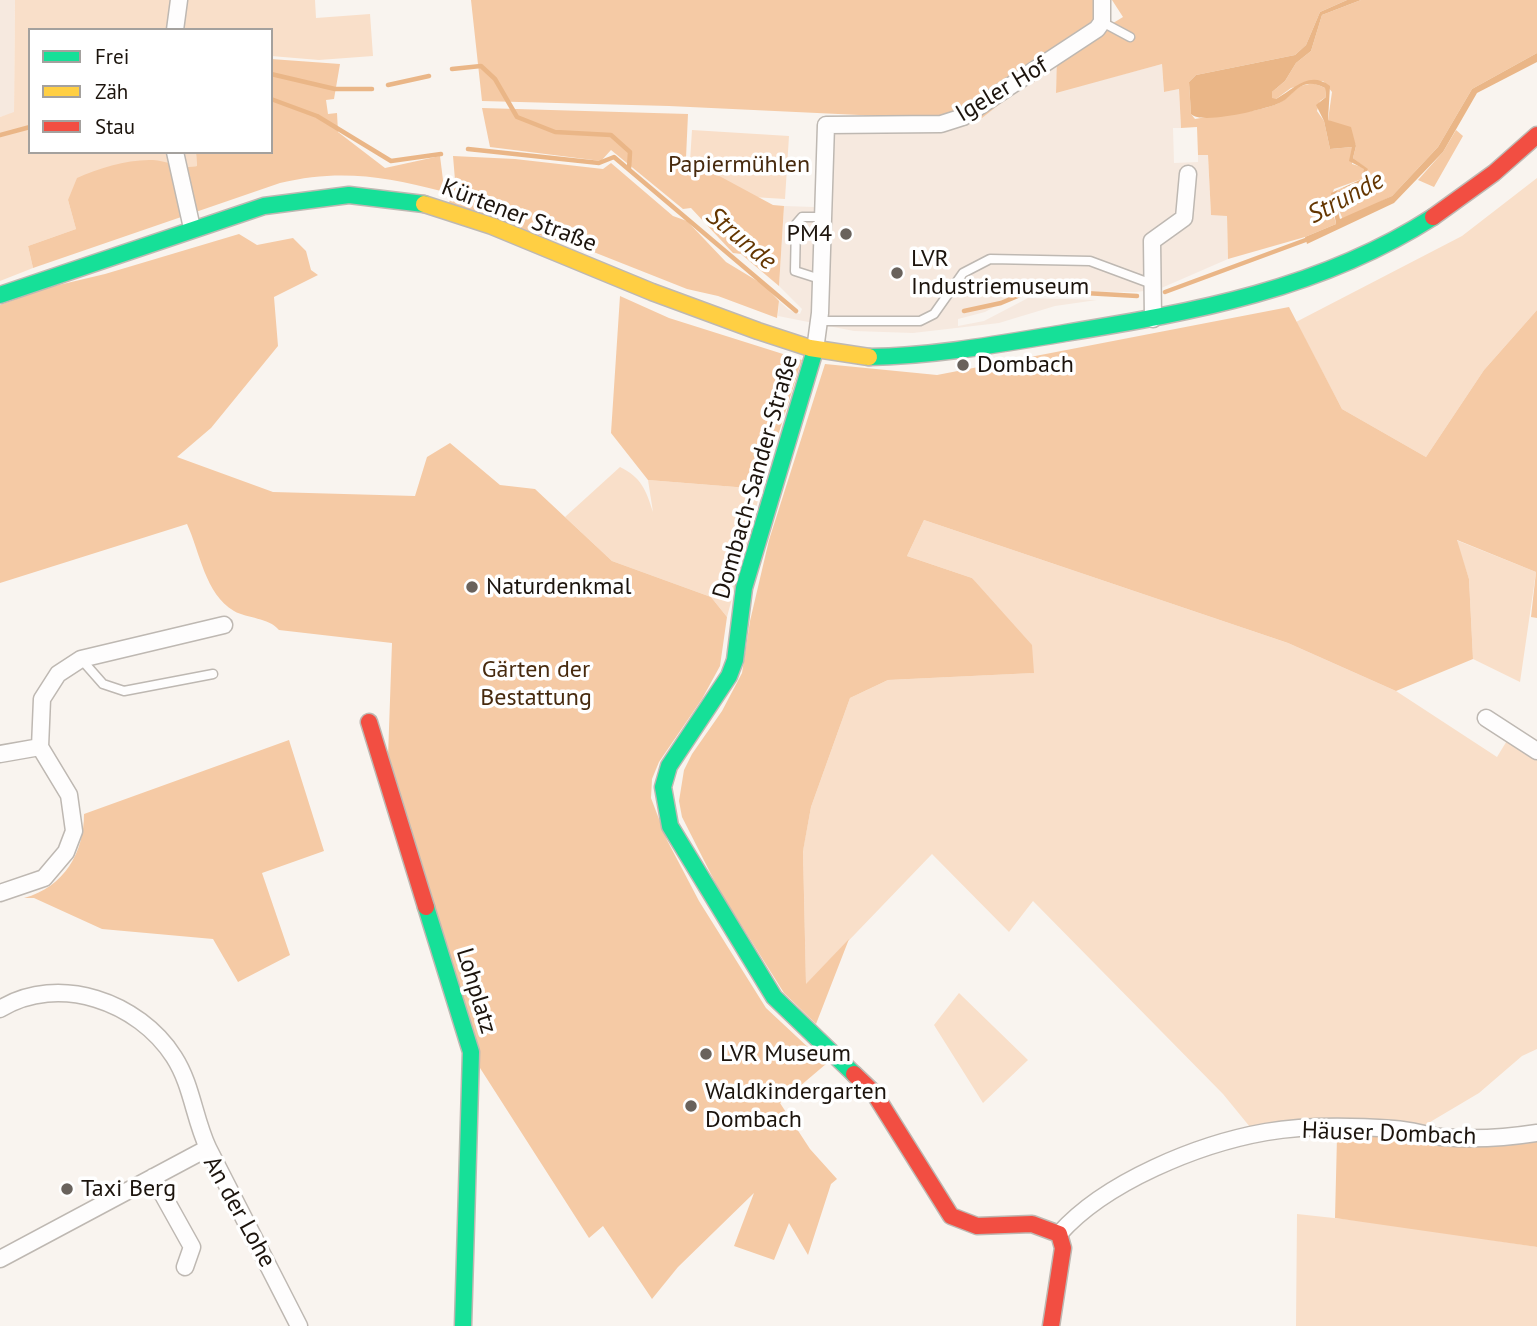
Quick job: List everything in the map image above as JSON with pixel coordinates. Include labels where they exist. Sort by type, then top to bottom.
[{"type":"street","points":[[175,28],[179,0]]},
{"type":"street","points":[[1102,0],[1102,22]]},
{"type":"street","name":"Igeler Hof","points":[[822,217],[826,125],[941,124],[963,117],[1082,40],[1102,22]]},
{"type":"street","name":"Kürtener Straße","points":[[0,295],[275,201],[333,194],[392,198],[443,209],[606,274],[816,350],[884,354],[952,352],[1153,318],[1299,281],[1344,265],[1449,208],[1513,158],[1537,135]]},
{"type":"street","points":[[175,154],[192,228]]},
{"type":"street","points":[[1153,318],[1152,241],[1184,218],[1188,174]]},
{"type":"street","points":[[816,350],[822,217]]},
{"type":"street","name":"Dombach-Sander-Straße","points":[[816,350],[744,588],[734,660],[729,676],[669,765],[663,787],[664,806],[670,826],[701,882],[774,997],[874,1093],[951,1216],[960,1223],[980,1228],[1032,1222],[1059,1234]]},
{"type":"street","points":[[0,892],[44,878],[66,852],[74,831],[69,795],[40,747],[42,699],[58,674],[81,659],[224,625]]},
{"type":"street","points":[[1486,718],[1537,751]]},
{"type":"street","name":"Lohplatz","points":[[369,722],[471,1052],[463,1326]]},
{"type":"street","points":[[0,754],[40,747]]},
{"type":"street","points":[[0,1009],[26,998],[79,995],[102,1000],[135,1018],[174,1057],[188,1084],[208,1148]]},
{"type":"street","name":"Häuser Dombach","points":[[1059,1234],[1088,1204],[1161,1166],[1210,1147],[1266,1132],[1326,1127],[1396,1129],[1477,1139],[1537,1133]]},
{"type":"street","name":"An der Lohe","points":[[0,1259],[208,1148],[299,1326]]},
{"type":"street","points":[[153,1177],[192,1247],[185,1267]]},
{"type":"street","points":[[1051,1326],[1063,1248],[1059,1234]]},
{"type":"lane","points":[[1102,22],[1130,37]]},
{"type":"lane","points":[[820,279],[795,271],[796,224],[802,217],[822,217]]},
{"type":"lane","points":[[819,321],[920,321],[934,314],[963,273],[990,258],[1090,261],[1152,284]]},
{"type":"lane","points":[[81,659],[103,684],[124,691],[213,674]]},
{"type":"shaded area","points":[[0,0],[15,0],[14,113],[0,117]]},
{"type":"shaded area","points":[[1347,0],[1361,0],[1322,15],[1311,51],[1296,63],[1285,81],[1272,92],[1272,98],[1276,99],[1308,80],[1330,86],[1328,120],[1351,127],[1356,146],[1353,158],[1368,169],[1364,181],[1338,190],[1334,197],[1340,219],[1392,196],[1438,147],[1472,89],[1537,53],[1537,62],[1477,93],[1443,152],[1394,203],[1307,244],[1305,237],[1336,224],[1331,193],[1362,179],[1364,169],[1349,161],[1352,147],[1330,149],[1324,121],[1316,105],[1326,97],[1325,88],[1316,84],[1303,85],[1283,101],[1269,107],[1207,118],[1191,114],[1189,82],[1196,75],[1295,55],[1306,45],[1320,12]]},
{"type":"shaded area","points":[[1058,59],[1056,92],[1162,64],[1164,92],[1179,89],[1181,128],[1173,128],[1174,163],[1198,162],[1198,155],[1208,154],[1211,215],[1227,215],[1228,259],[1159,289],[1136,292],[1023,291],[985,312],[958,319],[958,326],[984,321],[1028,298],[1097,300],[1055,306],[999,323],[913,333],[854,331],[778,316],[779,301],[789,310],[800,314],[802,309],[779,286],[784,206],[814,207],[818,121],[946,126]]},
{"type":"green space","points":[[15,0],[315,0],[316,18],[370,14],[373,56],[319,60],[273,56],[273,28],[28,28],[28,154],[196,154],[197,166],[68,200],[76,229],[28,246],[33,268],[0,281],[0,117],[14,112]]},
{"type":"green space","points":[[471,0],[1100,0],[1101,3],[1090,30],[944,119],[669,106],[482,101]]},
{"type":"green space","points":[[1112,0],[1347,0],[1320,12],[1306,45],[1295,55],[1196,75],[1189,82],[1191,114],[1195,119],[1268,107],[1283,101],[1303,85],[1316,84],[1325,88],[1326,97],[1320,101],[1317,111],[1324,121],[1330,149],[1352,147],[1352,164],[1365,168],[1362,179],[1334,189],[1330,201],[1336,224],[1305,237],[1228,259],[1227,216],[1211,215],[1208,155],[1198,155],[1197,127],[1181,128],[1179,89],[1164,92],[1162,64],[1056,93],[1057,59],[982,118],[952,122],[1123,17]]},
{"type":"green space","points":[[1361,0],[1537,0],[1537,53],[1472,89],[1438,147],[1392,196],[1343,220],[1334,197],[1338,190],[1364,181],[1368,170],[1353,158],[1356,146],[1350,132],[1328,120],[1332,92],[1323,81],[1291,88],[1276,99],[1272,99],[1272,92],[1285,81],[1296,63],[1311,51],[1322,15]]},
{"type":"green space","points":[[273,59],[340,64],[334,99],[326,100],[328,114],[337,113],[338,132],[385,168],[440,156],[444,188],[441,191],[400,181],[341,175],[280,183],[33,268],[28,246],[76,229],[68,200],[77,178],[134,161],[153,160],[186,167],[197,166],[196,154],[273,154]]},
{"type":"green space","points":[[482,108],[688,114],[686,158],[773,205],[784,206],[779,286],[741,254],[733,253],[691,208],[683,209],[611,150],[601,161],[490,147]]},
{"type":"green space","name":"Papiermühlen","points":[[692,130],[789,136],[785,199],[688,193]]},
{"type":"green space","points":[[1456,130],[1463,136],[1434,187],[1418,180],[1443,152]]},
{"type":"green space","points":[[453,156],[515,159],[603,169],[611,163],[673,216],[687,221],[726,262],[764,285],[779,301],[777,318],[718,296],[687,289],[591,251],[448,207],[455,180]]},
{"type":"green space","points":[[1537,178],[1537,310],[1484,370],[1426,457],[1342,409],[1296,322],[1462,236]]},
{"type":"green space","name":"Gärten der Bestattung","points":[[239,234],[257,245],[293,238],[306,251],[311,270],[318,275],[274,297],[278,346],[211,428],[177,457],[273,492],[415,496],[427,457],[450,443],[500,485],[535,489],[612,561],[711,597],[727,617],[720,666],[702,699],[659,762],[652,779],[651,798],[667,840],[699,901],[766,1008],[826,1064],[780,1103],[810,1149],[837,1179],[831,1184],[808,1255],[789,1223],[774,1260],[734,1246],[754,1193],[678,1267],[652,1299],[603,1226],[589,1238],[480,1068],[388,757],[392,643],[279,630],[264,620],[234,611],[216,594],[204,572],[187,524],[0,583],[0,305],[46,288],[105,274]]},
{"type":"green space","points":[[620,296],[669,318],[802,360],[761,489],[648,480],[611,433]]},
{"type":"green space","points":[[1289,307],[1342,409],[1426,457],[1484,370],[1537,310],[1537,618],[1531,617],[1536,572],[1457,540],[1469,579],[1473,659],[1396,691],[1288,643],[924,520],[907,556],[972,578],[1032,645],[1034,673],[888,680],[850,698],[811,807],[803,851],[806,984],[849,939],[816,1024],[784,993],[719,890],[682,817],[679,801],[684,770],[722,711],[742,673],[750,621],[769,540],[825,364],[937,375]]},
{"type":"green space","points":[[620,467],[642,485],[653,512],[648,480],[761,489],[727,617],[711,597],[612,561],[565,517]]},
{"type":"green space","points":[[924,520],[1288,643],[1396,691],[1497,757],[1508,739],[1537,756],[1537,1049],[1522,1056],[1479,1093],[1420,1128],[1335,1121],[1250,1127],[1223,1094],[1033,901],[1009,932],[932,854],[806,985],[803,850],[811,807],[850,698],[888,680],[1033,673],[972,578],[907,556]]},
{"type":"green space","points":[[1456,540],[1536,572],[1520,682],[1473,659],[1469,579]]},
{"type":"green space","points":[[289,740],[324,851],[262,873],[290,955],[238,982],[213,939],[102,929],[34,898],[24,898],[50,886],[69,866],[80,842],[84,814]]},
{"type":"green space","points":[[959,993],[1028,1060],[983,1103],[934,1025]]},
{"type":"green space","points":[[1387,1134],[1537,1137],[1537,1247],[1335,1218],[1337,1137]]},
{"type":"green space","points":[[1297,1214],[1389,1224],[1537,1247],[1537,1326],[1296,1326]]},
{"type":"waterway","name":"Strunde","points":[[452,69],[481,66],[495,79],[517,117],[555,132],[611,135],[630,152],[629,169]]},
{"type":"waterway","name":"Strunde","points":[[273,74],[335,89],[372,89]]},
{"type":"waterway","name":"Strunde","points":[[388,85],[429,76]]},
{"type":"waterway","name":"Strunde","points":[[273,100],[317,116],[391,161],[441,154]]},
{"type":"waterway","name":"Strunde","points":[[0,135],[28,128]]},
{"type":"waterway","name":"Strunde","points":[[468,149],[599,163],[614,157],[796,311]]},
{"type":"waterway","name":"Strunde","points":[[1165,292],[1311,238]]},
{"type":"waterway","name":"Strunde","points":[[964,311],[1001,303],[1032,290],[1137,296]]},
{"type":"traffic: fast","points":[[0,295],[264,206],[349,195],[424,204]]},
{"type":"traffic: fast","points":[[869,357],[943,352],[991,345],[1209,306],[1301,280],[1346,263],[1433,217]]},
{"type":"traffic: fast","points":[[815,350],[744,588],[735,660],[729,676],[669,766],[663,787],[670,826],[774,997],[854,1074]]},
{"type":"traffic: fast","points":[[426,907],[471,1052],[463,1326]]},
{"type":"traffic: slow","points":[[424,204],[492,226],[652,292],[758,331],[810,348],[869,357]]},
{"type":"traffic: jam","points":[[1433,217],[1494,173],[1537,135]]},
{"type":"traffic: jam","points":[[369,722],[426,907]]},
{"type":"traffic: jam","points":[[854,1074],[874,1093],[951,1216],[977,1226],[1032,1224],[1059,1234],[1063,1248],[1051,1326]]},
{"type":"place","name":"PM4","points":[[846,234]]},
{"type":"place","name":"LVR Industriemuseum","points":[[897,273]]},
{"type":"place","name":"Dombach","points":[[963,365]]},
{"type":"place","name":"Naturdenkmal","points":[[472,587]]},
{"type":"place","name":"LVR Museum","points":[[706,1054]]},
{"type":"place","name":"Waldkindergarten Dombach","points":[[691,1106]]},
{"type":"place","name":"Taxi Berg","points":[[67,1189]]}]
